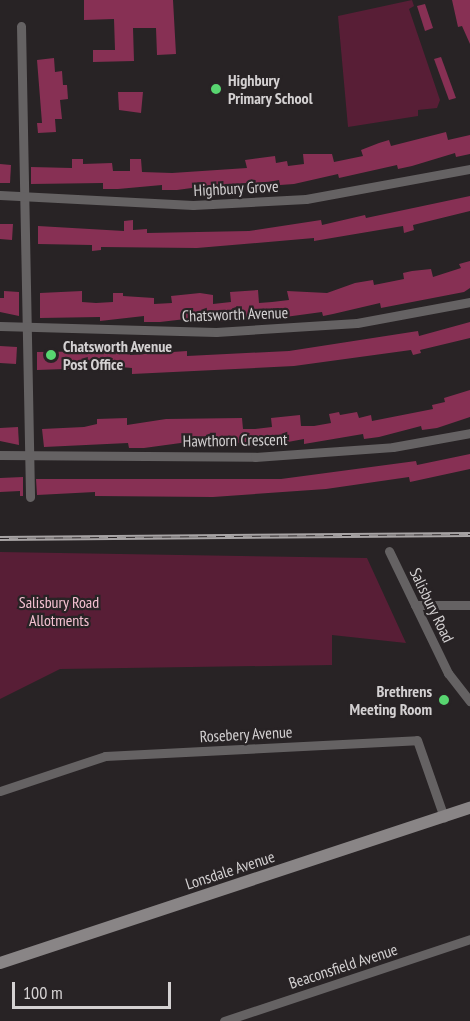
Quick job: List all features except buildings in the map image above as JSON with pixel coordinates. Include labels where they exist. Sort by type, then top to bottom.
[{"type":"street","points":[[21,26],[30,497]]},
{"type":"street","name":"Highbury Grove","points":[[0,195],[194,206],[294,200],[470,169]]},
{"type":"street","name":"Chatsworth Avenue","points":[[0,326],[216,333],[357,323],[470,302]]},
{"type":"street","name":"Hawthorn Crescent","points":[[0,455],[255,457],[393,447],[470,433]]},
{"type":"street","name":"Salisbury Road","points":[[389,551],[448,673],[470,701]]},
{"type":"street","points":[[415,605],[470,605]]},
{"type":"street","name":"Rosebery Avenue","points":[[0,791],[105,756],[417,740],[444,817]]},
{"type":"street","name":"Lonsdale Avenue","points":[[0,963],[470,808]]},
{"type":"street","name":"Beaconsfield Avenue","points":[[225,1021],[470,939]]},
{"type":"green space","points":[[412,0],[414,6],[409,9],[440,100],[437,108],[418,110],[418,116],[348,127],[338,16]]},
{"type":"green space","name":"Salisbury Road Allotments","points":[[0,552],[367,558],[406,643],[332,635],[332,665],[60,669],[0,699]]},
{"type":"railway","points":[[0,538],[470,534]]},
{"type":"place","name":"Highbury Primary School","points":[[216,89]]},
{"type":"place","name":"Chatsworth Avenue Post Office","points":[[51,355]]},
{"type":"place","name":"Brethrens Meeting Room","points":[[444,700]]}]
